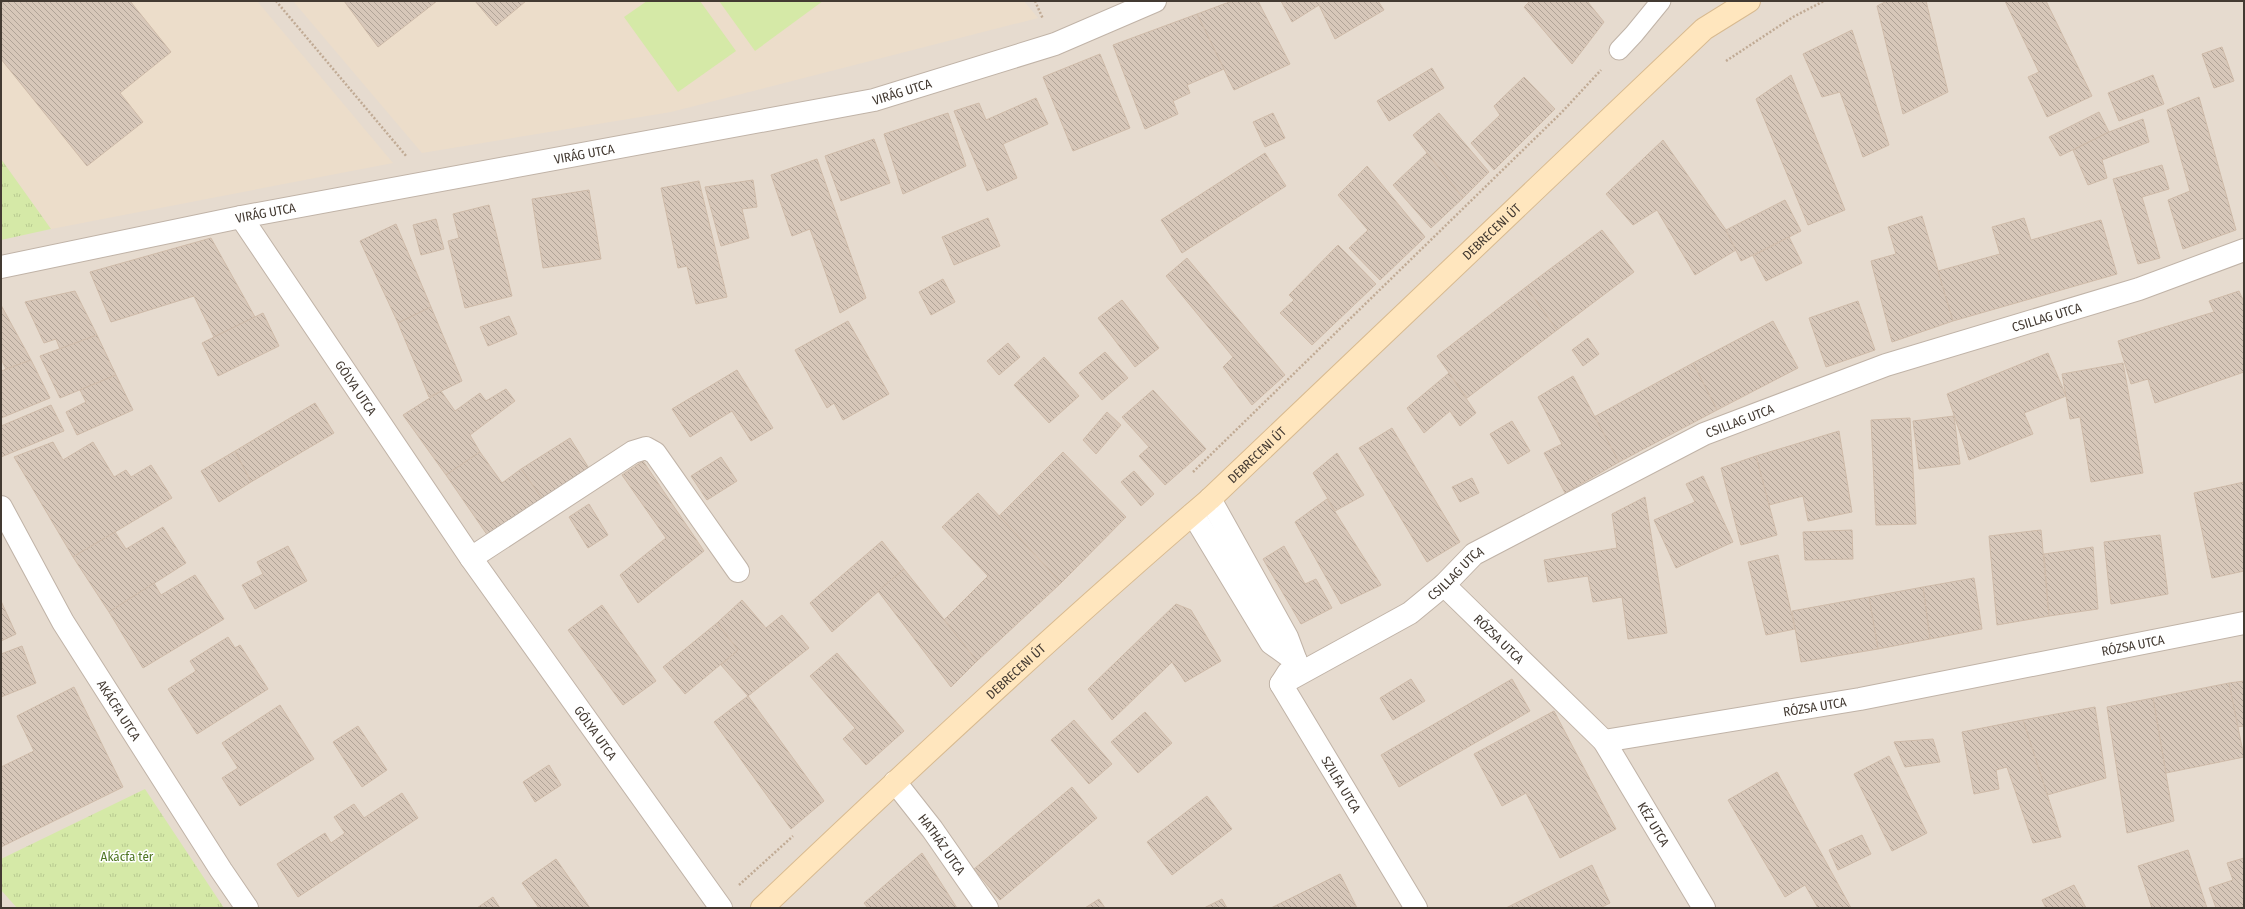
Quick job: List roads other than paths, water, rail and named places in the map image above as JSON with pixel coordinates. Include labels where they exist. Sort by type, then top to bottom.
[{"type":"street","name":"VIRÁG UTCA","points":[[1,267],[241,217],[874,100],[1055,44],[1155,1]]},
{"type":"street","name":"DEBRECENI ÚT","points":[[762,908],[895,782],[1129,568],[1210,499],[1704,29],[1737,4]]},
{"type":"street","name":"GÓLYA UTCA","points":[[241,217],[471,558],[719,906]]},
{"type":"street","name":"CSILLAG UTCA","points":[[1281,684],[1410,613],[1444,585],[1474,554],[1704,434],[1886,365],[2139,289],[2244,250]]},
{"type":"street","points":[[471,558],[633,452],[646,448],[655,453],[738,571]]},
{"type":"street","points":[[1210,499],[1287,637],[1296,661]]},
{"type":"street","name":"AKÁCFA UTCA","points":[[1,507],[63,622],[221,870],[247,908]]},
{"type":"street","points":[[1193,514],[1271,643],[1296,661]]},
{"type":"street","name":"RÓZSA UTCA","points":[[1444,585],[1604,741],[1860,699],[2244,623]]},
{"type":"street","points":[[1281,684],[1296,661]]},
{"type":"street","name":"SZILFA UTCA","points":[[1281,684],[1416,908]]},
{"type":"street","name":"KÉZ UTCA","points":[[1604,741],[1704,908]]},
{"type":"street","name":"HATHÁZ UTCA","points":[[895,782],[932,829],[987,908]]},
{"type":"lane","points":[[1619,50],[1661,1]]},
{"type":"park label","name":"Akácfa tér","points":[[127,856]]}]
